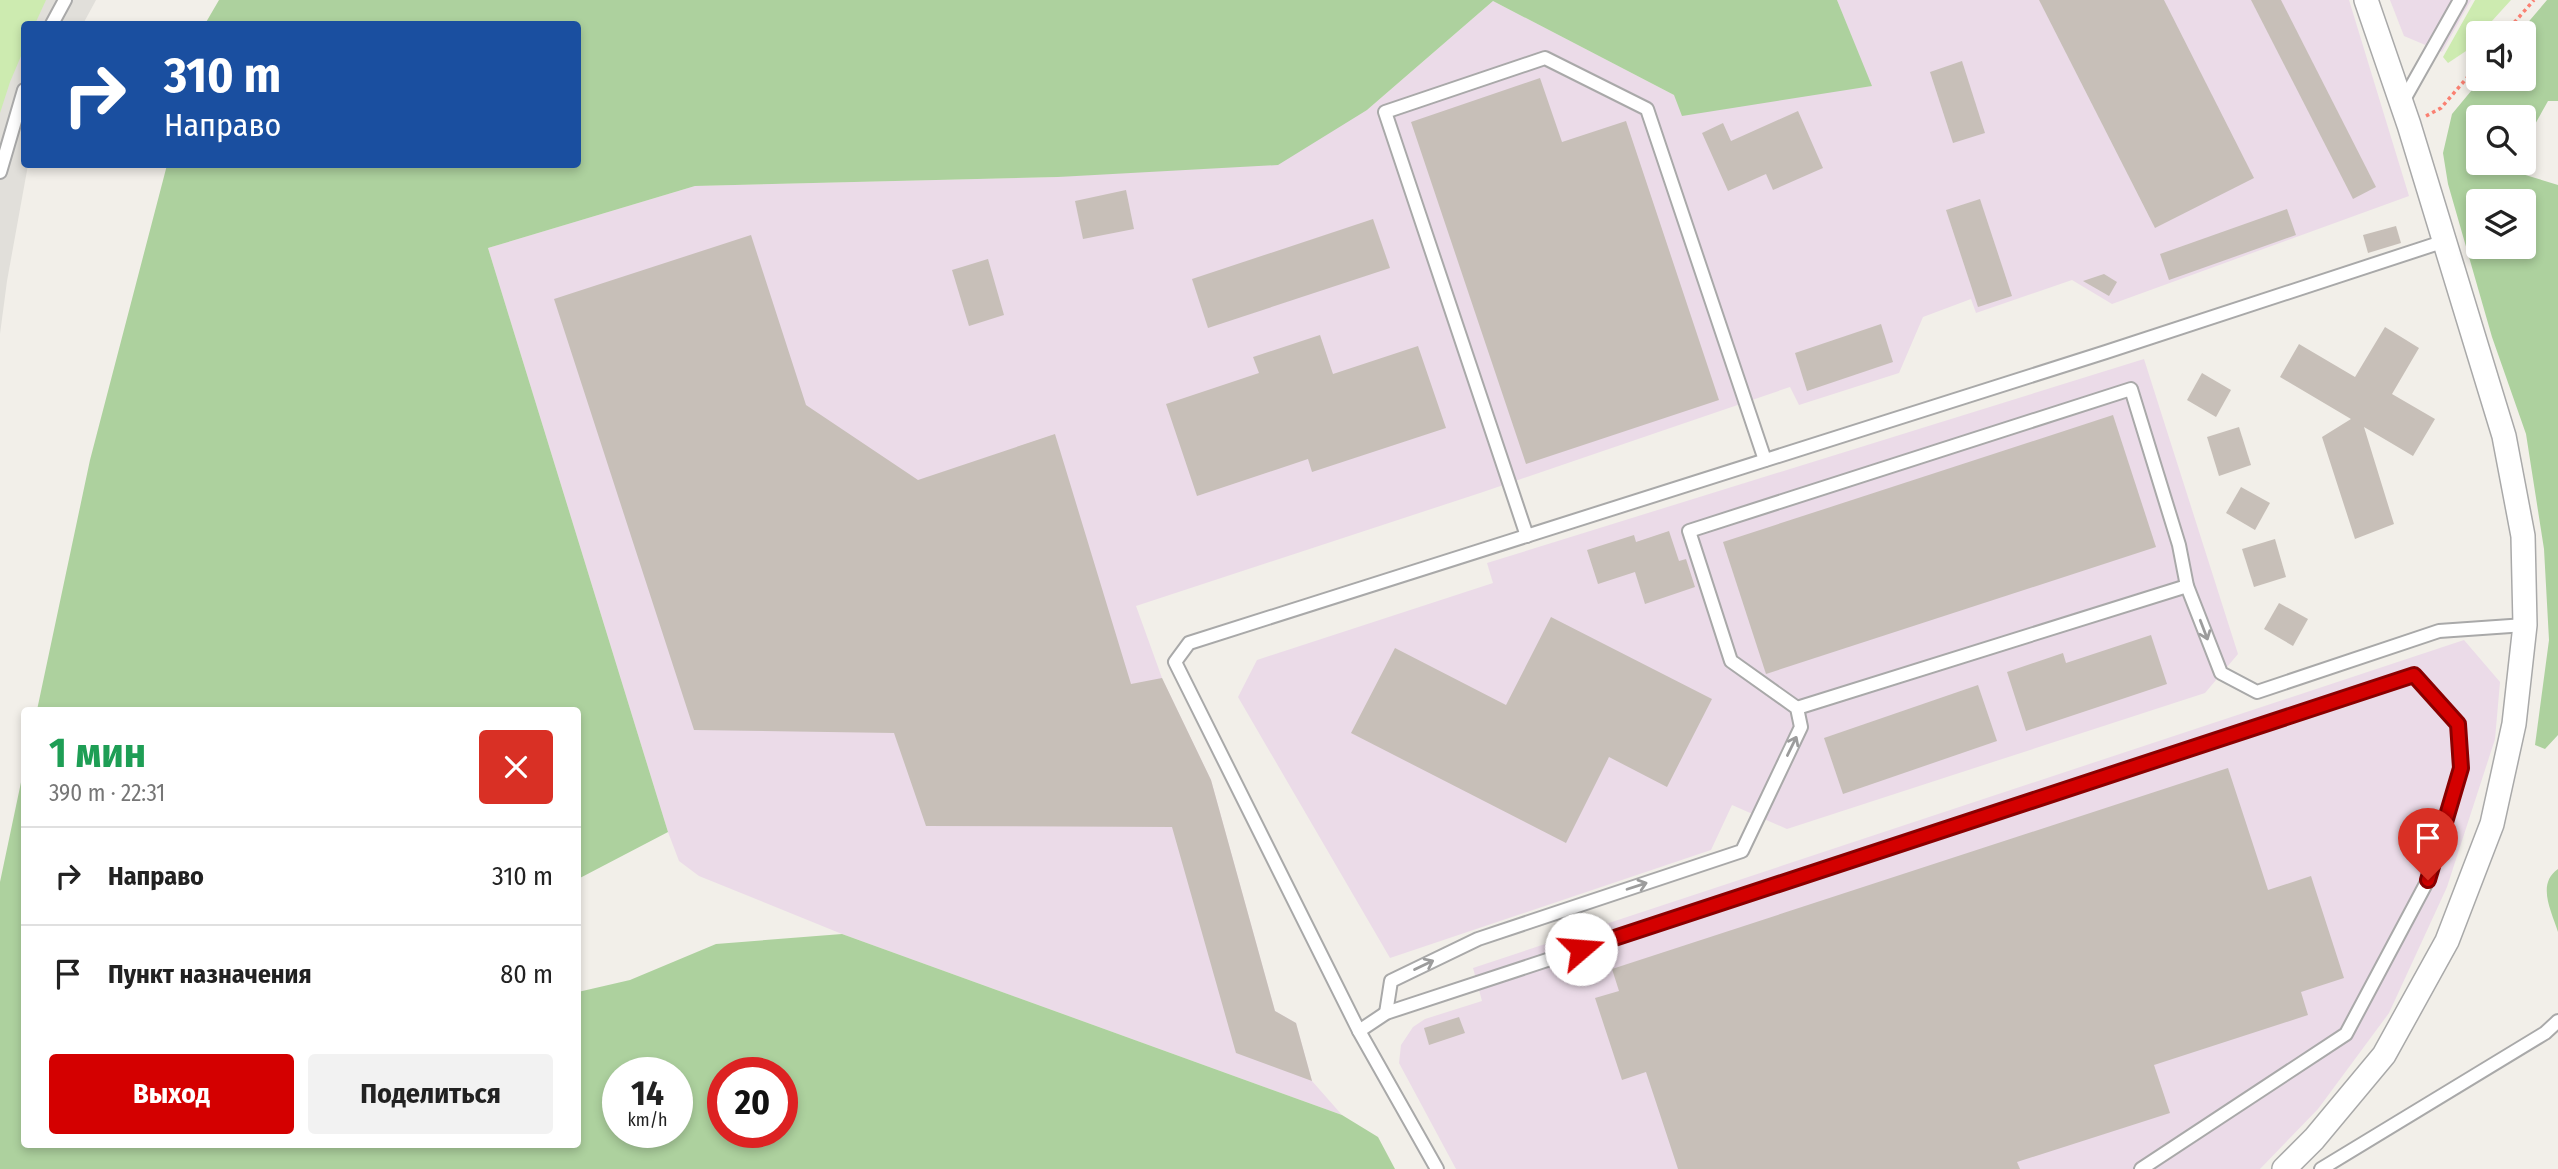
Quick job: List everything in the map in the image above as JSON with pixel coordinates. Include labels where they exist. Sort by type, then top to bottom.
[{"type":"street","points":[[2284,1169],[2315,1139],[2384,1055],[2447,941],[2492,824],[2514,724],[2525,625],[2523,537],[2504,436],[2406,114],[2367,0]]},
{"type":"lane","points":[[54,21],[65,0]]},
{"type":"lane","points":[[2406,114],[2460,0]]},
{"type":"lane","points":[[1527,536],[1385,112],[1545,58],[1647,109],[1765,460]]},
{"type":"lane","points":[[0,173],[21,100]]},
{"type":"lane","points":[[1437,1169],[1359,1031],[1175,663],[1189,643],[2106,352],[2445,241]]},
{"type":"lane","points":[[1386,1013],[1391,981],[1478,939],[1742,851],[1801,727],[1797,708],[1731,661],[1689,531],[2130,389],[2179,545],[2187,586],[2221,673],[2258,692],[2439,631],[2525,625]]},
{"type":"lane","points":[[1797,708],[2187,586]]},
{"type":"lane","points":[[1359,1031],[1386,1013],[2414,675],[2458,724],[2461,768],[2428,880],[2346,1034],[2141,1169]]},
{"type":"lane","points":[[2322,1169],[2545,1033],[2558,1021]]},
{"type":"path","points":[[2516,21],[2534,0]]},
{"type":"path","points":[[2406,114],[2441,108],[2466,79]]},
{"type":"shaded area","points":[[0,0],[96,0],[85,21],[21,21],[21,168],[27,168],[0,334]]},
{"type":"shaded area","points":[[1837,0],[2349,0],[2409,196],[2112,304],[2072,280],[1976,313],[1971,299],[1923,317],[1899,373],[1799,405],[1790,387],[1136,606],[1162,678],[1211,780],[1275,1011],[1296,1023],[1312,1081],[1342,1115],[842,934],[699,876],[679,861],[488,248],[695,186],[1058,177],[1367,110],[1493,1],[1674,95],[1871,85]]},
{"type":"shaded area","points":[[2390,0],[2471,0],[2442,52],[2404,36]]},
{"type":"shaded area","points":[[2144,359],[2238,654],[2205,693],[1787,829],[1732,805],[1711,850],[1390,958],[1238,697],[1257,660],[1493,583],[1487,563]]},
{"type":"shaded area","points":[[2464,640],[2500,682],[2495,739],[2447,887],[2389,1013],[2318,1109],[2260,1169],[1456,1169],[1399,1063],[1401,1045],[1413,1027],[1425,1019],[1482,1001],[1473,968]]},
{"type":"green space","points":[[0,0],[46,0],[36,21],[21,21],[21,56],[0,113]]},
{"type":"green space","points":[[219,0],[1837,0],[1872,86],[1682,116],[1674,95],[1493,1],[1367,110],[1278,165],[1058,177],[695,186],[488,248],[668,832],[581,877],[581,707],[38,707],[90,460],[166,168],[581,168],[581,21],[207,21]]},
{"type":"green space","points":[[2475,0],[2511,0],[2492,21],[2466,21],[2466,51],[2448,63],[2443,57]]},
{"type":"green space","points":[[2547,0],[2558,0],[2558,101],[2548,101],[2536,122],[2536,105],[2466,105],[2466,175],[2525,175],[2558,185],[2558,735],[2545,749],[2535,745],[2549,640],[2544,549],[2526,434],[2492,337],[2470,259],[2536,259],[2536,189],[2466,189],[2466,247],[2448,184],[2443,153],[2452,114],[2471,91],[2536,91],[2536,21],[2529,21]]},
{"type":"green space","points":[[21,782],[21,1148],[581,1148],[581,991],[630,980],[716,944],[842,934],[1342,1115],[1378,1137],[1395,1169],[0,1169],[0,882]]},
{"type":"green space","points":[[2558,869],[2558,932],[2547,890],[2551,875]]},
{"type":"building","points":[[2039,0],[2164,0],[2254,178],[2155,228]]},
{"type":"building","points":[[2251,0],[2281,0],[2376,187],[2353,199]]},
{"type":"building","points":[[1962,61],[1985,133],[1953,143],[1930,72]]},
{"type":"building","points":[[1540,78],[1562,142],[1626,121],[1719,400],[1526,464],[1411,122]]},
{"type":"building","points":[[1798,111],[1823,168],[1773,190],[1766,174],[1728,191],[1702,133],[1723,123],[1731,141]]},
{"type":"building","points":[[1126,190],[1134,229],[1083,239],[1075,201]]},
{"type":"building","points":[[1980,199],[2012,296],[1978,307],[1946,210]]},
{"type":"building","points":[[2287,209],[2296,235],[2169,280],[2160,254]]},
{"type":"building","points":[[1373,219],[1390,268],[1208,328],[1192,279]]},
{"type":"building","points":[[2396,226],[2401,243],[2368,253],[2363,235]]},
{"type":"building","points":[[751,235],[806,405],[918,480],[1055,434],[1131,684],[1162,678],[1211,780],[1275,1011],[1296,1023],[1312,1081],[1236,1053],[1172,827],[926,826],[894,733],[694,730],[554,299]]},
{"type":"building","points":[[988,259],[1004,315],[969,326],[952,270]]},
{"type":"building","points":[[2104,274],[2117,282],[2109,296],[2083,281]]},
{"type":"building","points":[[1881,324],[1893,362],[1807,391],[1795,353]]},
{"type":"building","points":[[2385,327],[2419,348],[2392,394],[2435,419],[2413,456],[2364,427],[2394,524],[2355,539],[2322,437],[2351,419],[2280,377],[2299,344],[2355,377]]},
{"type":"building","points":[[1320,335],[1333,374],[1418,346],[1446,428],[1312,472],[1308,459],[1197,496],[1166,404],[1259,373],[1253,357]]},
{"type":"building","points":[[2202,373],[2231,390],[2216,417],[2187,400]]},
{"type":"building","points":[[2113,415],[2156,547],[1766,674],[1723,542]]},
{"type":"building","points":[[2239,427],[2251,465],[2219,476],[2207,437]]},
{"type":"building","points":[[2241,487],[2270,503],[2255,530],[2226,513]]},
{"type":"building","points":[[1669,531],[1679,561],[1686,559],[1695,587],[1645,604],[1635,572],[1598,584],[1587,550],[1634,535],[1636,542]]},
{"type":"building","points":[[2275,539],[2286,577],[2254,587],[2242,549]]},
{"type":"building","points":[[2279,603],[2308,619],[2293,646],[2264,629]]},
{"type":"building","points":[[1551,617],[1712,699],[1667,787],[1609,757],[1566,843],[1351,733],[1395,648],[1506,705]]},
{"type":"building","points":[[2151,635],[2167,684],[2026,731],[2007,672],[2063,653],[2066,663]]},
{"type":"building","points":[[1978,685],[1997,741],[1843,794],[1824,738]]},
{"type":"building","points":[[2228,768],[2268,890],[2311,876],[2344,978],[2301,992],[2308,1015],[2154,1065],[2170,1113],[2017,1162],[2020,1169],[1678,1169],[1646,1072],[1622,1080],[1595,998],[1619,991],[1612,969]]},
{"type":"building","points":[[1459,1017],[1465,1033],[1429,1045],[1424,1028]]},
{"type":"route","points":[[1581,949],[2414,675],[2458,724],[2461,768],[2428,880]]}]
